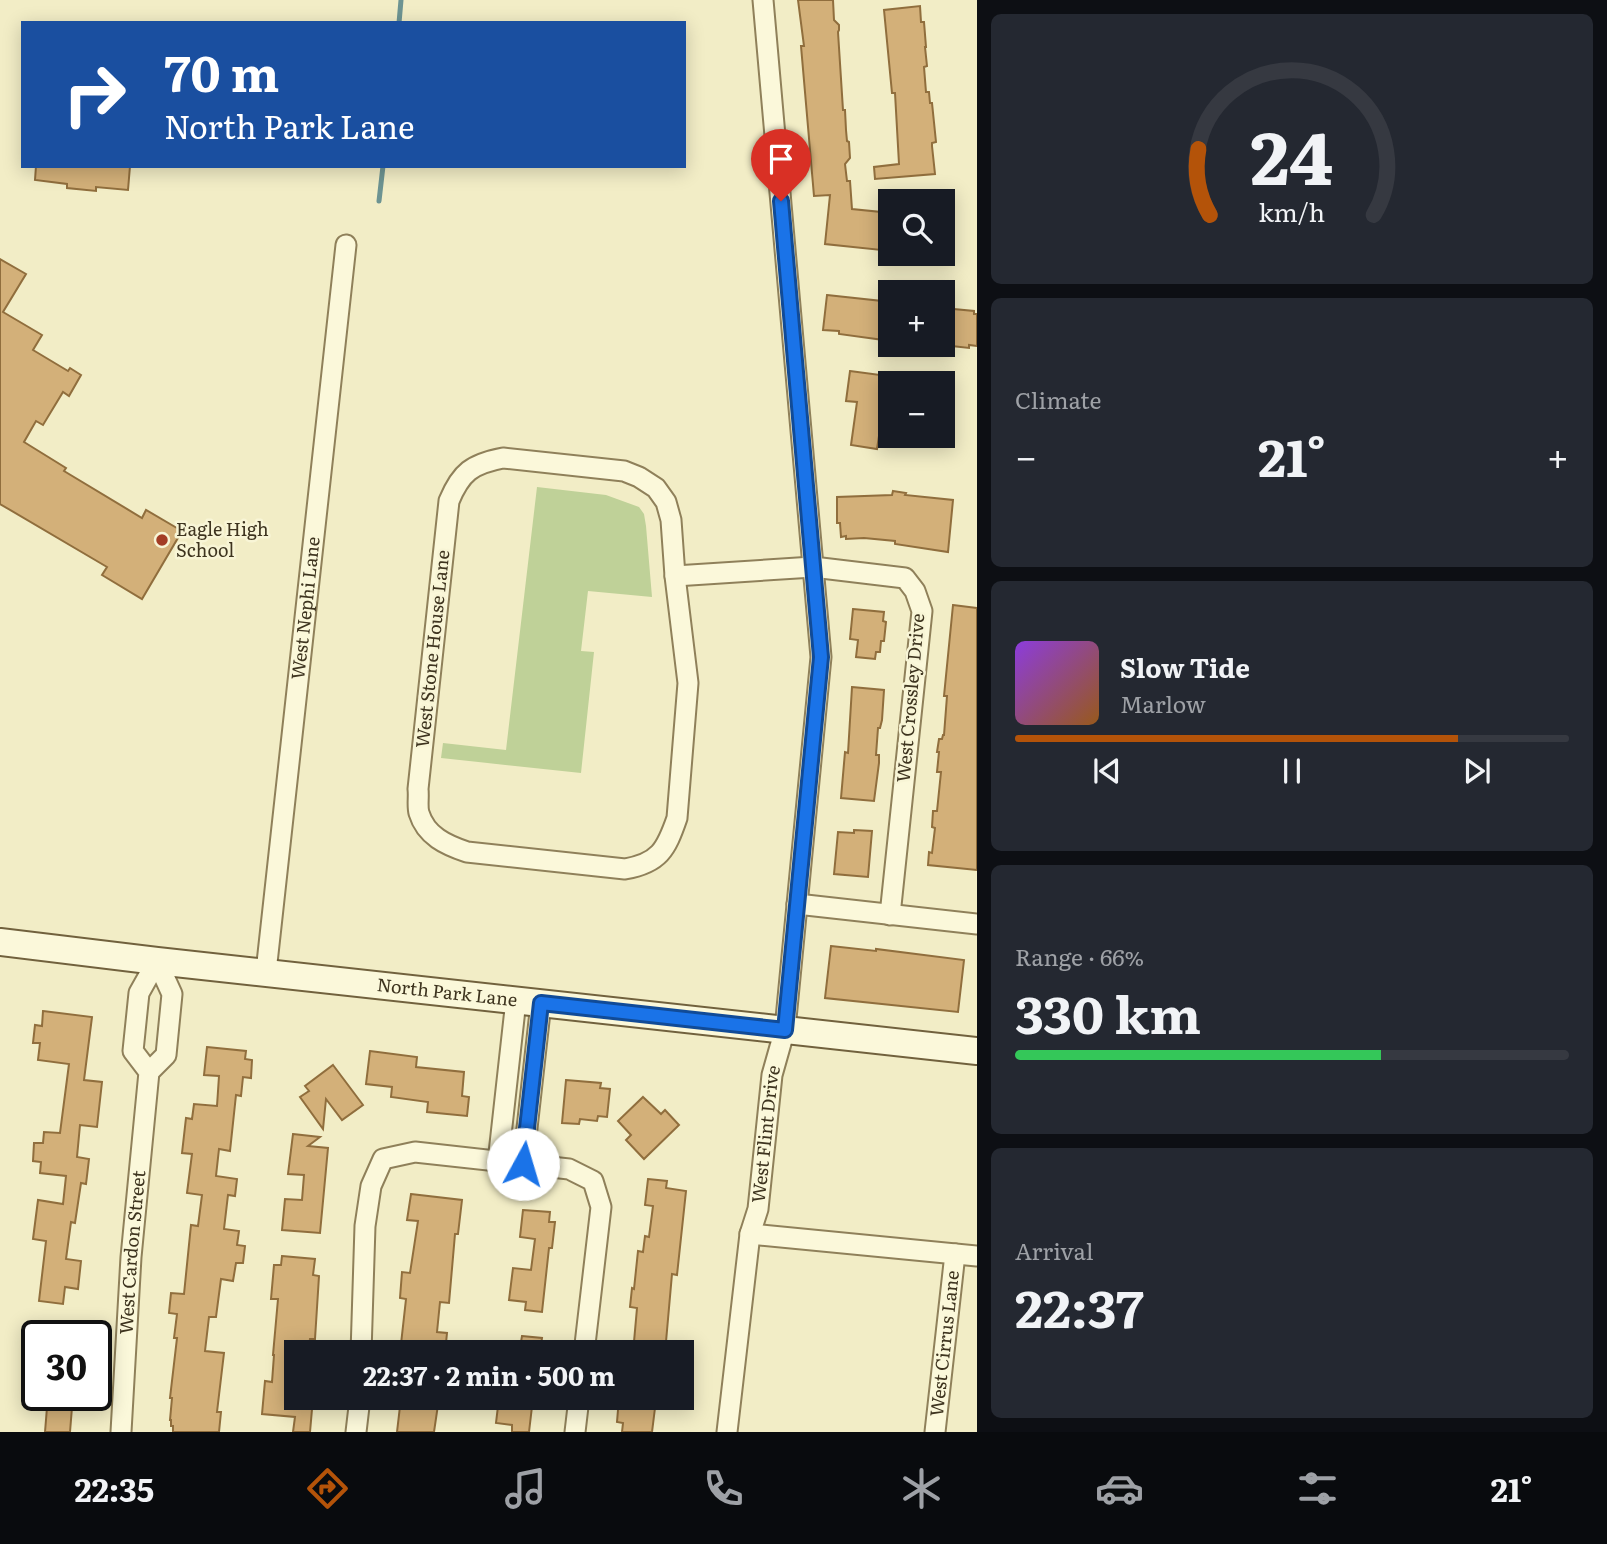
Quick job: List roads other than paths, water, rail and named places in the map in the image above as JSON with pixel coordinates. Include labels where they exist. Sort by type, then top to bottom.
[{"type":"street","name":"West Flint Drive","points":[[727,1432],[750,1234],[758,1209],[772,1075],[785,1030],[821,657],[764,0]]},
{"type":"street","name":"West Nephi Lane","points":[[266,972],[346,245]]},
{"type":"street","name":"West Stone House Lane","points":[[503,458],[624,471],[639,477],[656,488],[666,502],[671,520],[675,576],[688,683],[677,818],[659,856],[641,866],[625,869],[467,852],[446,845],[429,832],[419,812],[418,789],[447,515],[449,501],[457,482],[469,470],[485,461],[503,458]]},
{"type":"street","points":[[675,576],[813,567]]},
{"type":"street","name":"West Crossley Drive","points":[[813,567],[905,578],[915,591],[922,611],[890,915]]},
{"type":"street","points":[[797,904],[977,923]]},
{"type":"street","name":"North Park Lane","points":[[0,942],[977,1051]]},
{"type":"street","points":[[149,1072],[133,1051],[139,993],[157,961]]},
{"type":"street","name":"West Cardon Street","points":[[121,1432],[131,1257],[149,1072],[166,1055],[172,994],[157,961]]},
{"type":"street","points":[[498,1161],[528,1001]]},
{"type":"street","points":[[523,1164],[528,1001]]},
{"type":"street","points":[[361,1340],[365,1226],[371,1186],[383,1159],[415,1152],[569,1170],[593,1181],[601,1207],[586,1340]]},
{"type":"street","points":[[750,1234],[977,1256]]},
{"type":"street","name":"West Cirrus Lane","points":[[935,1432],[955,1254]]},
{"type":"street","points":[[356,1432],[359,1410]]},
{"type":"street","points":[[575,1432],[578,1410]]},
{"type":"waterway","points":[[399,21],[401,0]]},
{"type":"waterway","points":[[379,201],[383,168]]},
{"type":"place","name":"Eagle High School","points":[[162,540]]}]
